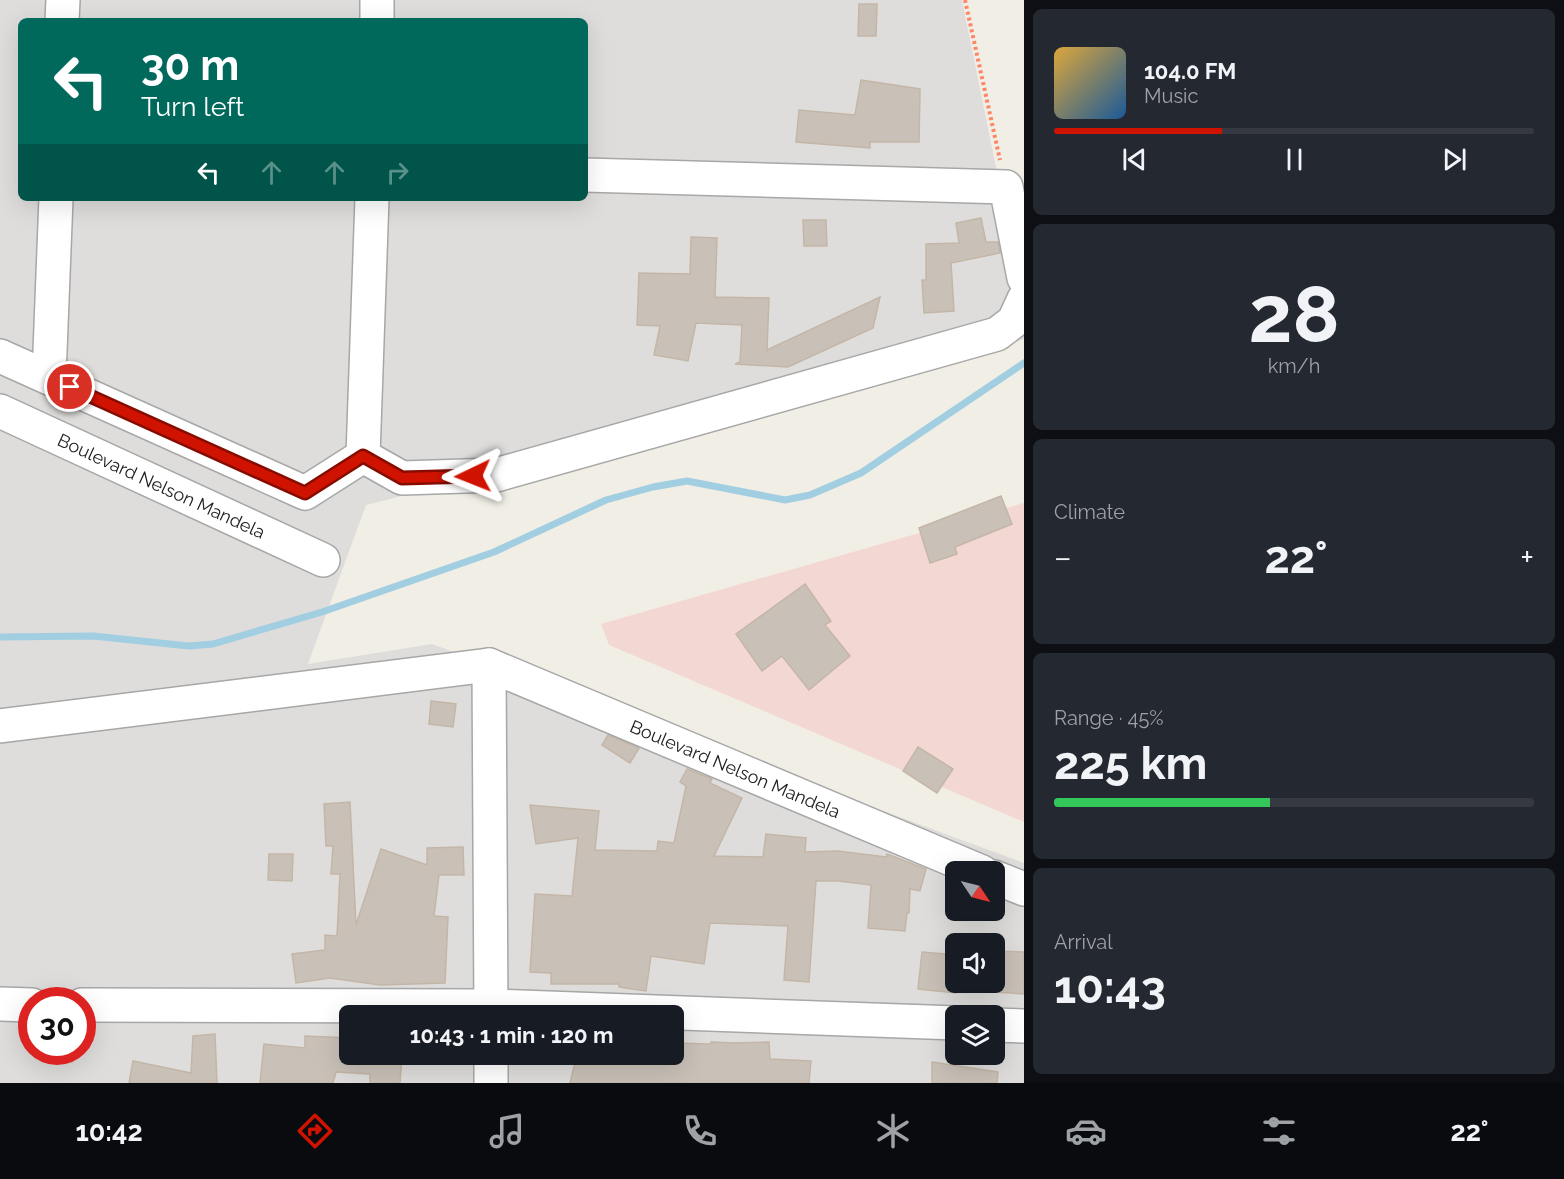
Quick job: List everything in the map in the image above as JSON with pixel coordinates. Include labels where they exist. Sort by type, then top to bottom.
[{"type":"street","points":[[62,18],[63,0]]},
{"type":"street","points":[[377,0],[377,18]]},
{"type":"street","points":[[588,175],[1006,187],[1024,278]]},
{"type":"street","points":[[49,377],[56,201]]},
{"type":"street","points":[[363,456],[372,201]]},
{"type":"street","points":[[363,456],[402,478],[496,475],[997,334],[1014,321],[1024,299]]},
{"type":"street","points":[[0,356],[305,493],[363,456]]},
{"type":"street","name":"Boulevard Nelson Mandela","points":[[0,411],[323,560]]},
{"type":"street","points":[[0,726],[489,665],[491,1005]]},
{"type":"street","name":"Boulevard Nelson Mandela","points":[[489,665],[956,861]]},
{"type":"street","points":[[1005,881],[1024,889]]},
{"type":"street","points":[[0,1004],[18,1005]]},
{"type":"street","points":[[96,1005],[339,1009]]},
{"type":"street","points":[[684,1016],[945,1023]]},
{"type":"street","points":[[1005,1025],[1024,1026]]},
{"type":"street","points":[[491,1065],[491,1083]]},
{"type":"path","points":[[964,0],[1006,187]]},
{"type":"shaded area","points":[[0,0],[962,0],[1024,305],[1024,339],[366,505],[308,664],[432,644],[1024,863],[1024,1083],[0,1083]]},
{"type":"shaded area","points":[[1024,503],[1024,822],[609,645],[601,624]]},
{"type":"building","points":[[859,4],[877,4],[876,36],[858,36]]},
{"type":"building","points":[[861,80],[920,89],[919,142],[870,142],[870,148],[796,142],[799,110],[855,115]]},
{"type":"building","points":[[981,218],[986,242],[998,242],[1000,253],[951,263],[954,311],[924,313],[922,280],[926,280],[926,244],[959,243],[956,223]]},
{"type":"building","points":[[803,220],[826,220],[827,246],[804,246]]},
{"type":"building","points":[[691,237],[717,238],[715,297],[769,298],[767,350],[880,297],[873,328],[788,367],[735,364],[740,362],[742,325],[696,323],[688,361],[654,355],[660,326],[637,325],[639,273],[690,274]]},
{"type":"building","points":[[1001,496],[1012,524],[955,547],[957,554],[930,563],[919,528]]},
{"type":"building","points":[[805,584],[831,621],[825,625],[850,656],[809,690],[782,656],[762,671],[736,634]]},
{"type":"building","points":[[431,701],[456,704],[453,727],[429,724]]},
{"type":"building","points":[[608,735],[639,748],[630,763],[602,745]]},
{"type":"building","points":[[918,747],[953,769],[937,793],[903,771]]},
{"type":"building","points":[[687,769],[712,779],[710,783],[742,798],[714,856],[763,857],[766,834],[806,838],[805,852],[838,851],[886,857],[887,854],[926,869],[920,891],[910,889],[909,913],[907,913],[905,931],[868,928],[871,885],[816,881],[809,982],[784,980],[788,926],[710,923],[704,964],[651,956],[646,991],[619,987],[619,984],[551,984],[551,973],[530,972],[535,894],[572,896],[578,838],[536,844],[530,805],[599,811],[595,850],[657,851],[658,841],[674,843],[686,786],[680,782]]},
{"type":"building","points":[[350,802],[356,925],[381,849],[427,865],[427,848],[463,847],[464,875],[439,875],[434,916],[448,917],[445,983],[380,985],[330,978],[296,983],[292,954],[325,950],[325,935],[337,936],[340,874],[331,874],[333,846],[326,846],[324,804]]},
{"type":"building","points":[[269,854],[293,854],[292,881],[268,880]]},
{"type":"building","points":[[1005,951],[1024,952],[1024,994],[1005,993]]},
{"type":"building","points":[[922,952],[945,954],[945,992],[918,989]]},
{"type":"building","points":[[215,1034],[217,1083],[129,1083],[133,1061],[191,1073],[193,1036]]},
{"type":"building","points":[[305,1036],[339,1038],[339,1065],[401,1065],[400,1083],[370,1083],[370,1074],[336,1072],[333,1083],[260,1083],[264,1044],[305,1048]]},
{"type":"building","points":[[711,1042],[769,1042],[770,1059],[811,1061],[809,1083],[570,1083],[574,1065],[684,1065],[684,1043],[711,1044]]},
{"type":"building","points":[[932,1062],[998,1072],[997,1083],[932,1083]]},
{"type":"waterway","points":[[0,637],[93,636],[189,646],[213,644],[322,612],[494,552],[606,500],[653,487],[687,481],[785,500],[810,495],[861,473],[1024,363]]},
{"type":"route","points":[[70,387],[305,493],[363,456],[402,478],[473,476]]}]
